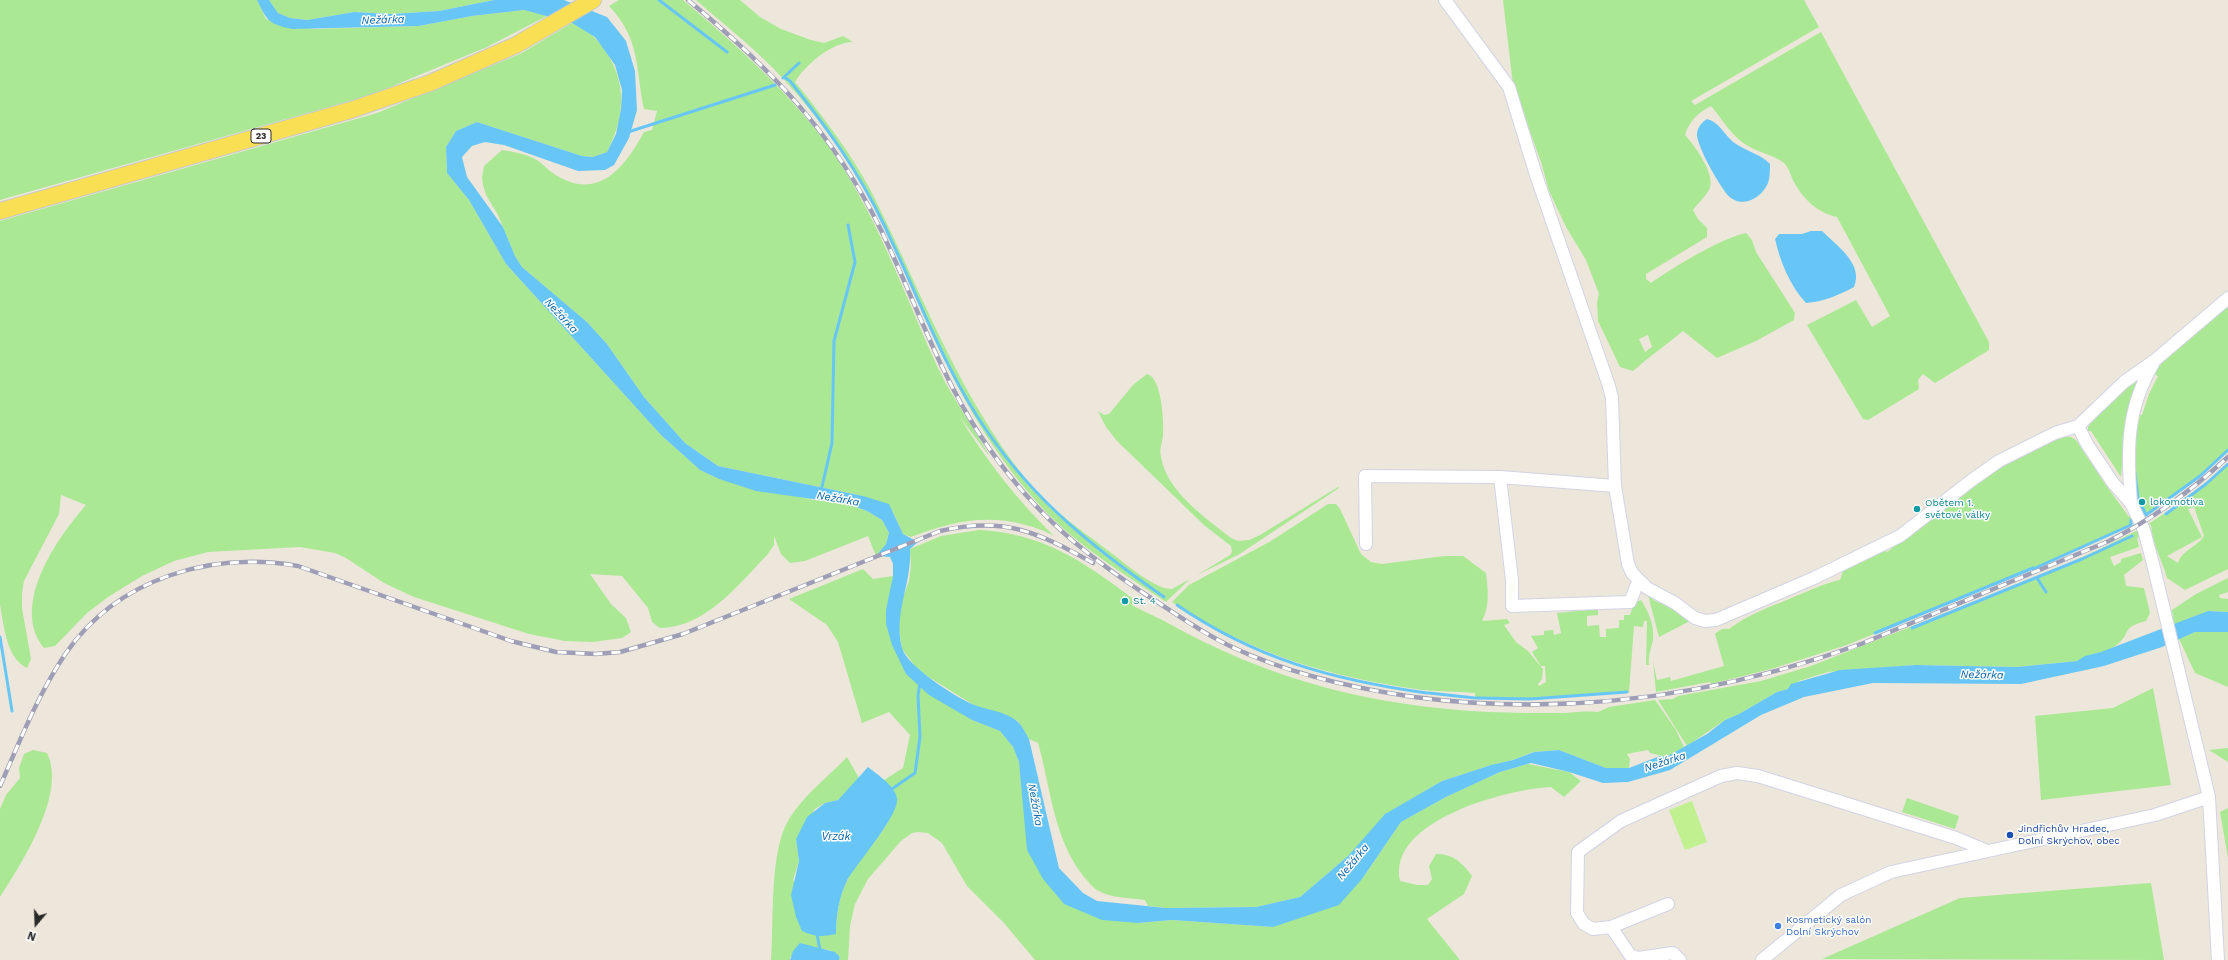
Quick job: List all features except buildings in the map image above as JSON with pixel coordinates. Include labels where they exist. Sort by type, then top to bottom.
[{"type":"main road","name":"23","points":[[0,211],[351,110],[430,83],[516,45],[592,0]]},
{"type":"street","points":[[1445,0],[1509,87],[1536,175],[1610,386],[1612,398],[1615,486],[1628,564],[1638,582],[1675,603],[1695,618],[1705,621],[1716,620],[1814,578],[1900,536],[1999,461],[2055,433],[2078,426],[2124,382],[2154,361],[2228,298]]},
{"type":"street","points":[[2131,503],[2128,455],[2132,416],[2143,380],[2154,361]]},
{"type":"street","points":[[2078,426],[2087,444],[2113,483],[2131,503],[2144,530],[2165,609],[2209,797],[2218,960]]},
{"type":"street","points":[[1366,544],[1365,476],[1500,477],[1615,486]]},
{"type":"street","points":[[1500,477],[1512,580],[1512,606],[1630,602],[1638,582]]},
{"type":"street","points":[[1668,904],[1611,927],[1593,929],[1584,924],[1577,913],[1578,852],[1621,821],[1721,776],[1737,773],[1758,776],[1956,838],[1986,850]]},
{"type":"street","points":[[1762,960],[1789,940],[1841,895],[1891,872],[2155,814],[2209,797]]},
{"type":"street","points":[[1611,927],[1630,955],[1638,958],[1673,953],[1680,960]]},
{"type":"green space","points":[[0,0],[257,0],[266,19],[314,29],[419,26],[472,16],[524,10],[547,16],[487,47],[371,95],[0,200]]},
{"type":"green space","points":[[269,0],[494,0],[439,11],[391,14],[354,12],[307,20],[290,18],[278,13]]},
{"type":"green space","points":[[619,0],[683,0],[759,67],[810,123],[844,169],[860,196],[888,252],[938,368],[950,391],[990,457],[959,416],[1003,479],[1027,508],[1054,536],[1042,530],[1008,521],[979,520],[952,524],[911,537],[903,534],[893,512],[863,496],[718,466],[685,443],[644,397],[607,344],[587,322],[522,267],[515,256],[498,215],[486,195],[482,177],[484,166],[502,150],[533,158],[559,177],[574,183],[587,184],[600,182],[620,167],[629,156],[644,132],[652,130],[657,111],[644,109],[632,42],[619,18],[609,6]]},
{"type":"green space","points":[[696,0],[740,0],[760,17],[781,29],[824,43],[843,36],[853,42],[837,46],[820,55],[806,68],[795,82],[836,135],[871,191],[960,376],[1002,446],[1035,490],[1056,511],[1142,576],[1158,586],[1172,589],[1190,579],[1166,602],[1107,563],[1079,542],[1053,519],[1018,480],[988,438],[961,393],[929,328],[887,229],[866,191],[823,126],[772,67]]},
{"type":"green space","points":[[1503,0],[1804,0],[1819,27],[1691,101],[1695,105],[1821,32],[1989,342],[1989,350],[1935,383],[1923,374],[1918,380],[1919,389],[1868,420],[1863,419],[1807,325],[1856,300],[1872,327],[1890,316],[1837,217],[1817,209],[1802,194],[1784,163],[1743,143],[1737,138],[1711,106],[1702,111],[1695,118],[1689,125],[1685,135],[1704,161],[1710,177],[1711,184],[1709,190],[1693,210],[1698,219],[1707,228],[1707,237],[1646,274],[1646,279],[1651,283],[1710,247],[1746,233],[1752,240],[1756,252],[1795,313],[1794,320],[1756,341],[1717,358],[1683,331],[1633,371],[1620,367],[1598,321],[1597,303],[1599,294],[1586,260],[1566,227],[1549,191],[1541,162],[1513,85]],"holes":[[[1648,335],[1652,347],[1645,352],[1639,339]]]},
{"type":"green space","points":[[572,23],[595,38],[606,51],[618,79],[621,93],[621,107],[614,137],[607,152],[593,157],[582,156],[477,122],[456,131],[446,147],[447,173],[469,200],[506,264],[661,435],[700,470],[719,479],[814,500],[848,504],[867,511],[882,520],[889,533],[886,544],[876,556],[868,536],[805,561],[790,563],[781,554],[774,536],[774,545],[767,555],[720,603],[692,621],[676,626],[660,628],[652,622],[648,608],[622,576],[590,574],[611,604],[626,618],[631,632],[622,638],[593,642],[565,641],[529,634],[414,597],[384,583],[346,558],[335,553],[300,547],[208,552],[174,561],[142,576],[108,597],[87,613],[55,646],[44,648],[35,631],[32,613],[34,593],[51,554],[74,519],[86,505],[61,495],[59,514],[24,581],[22,608],[31,659],[27,668],[20,663],[14,657],[10,649],[0,605],[0,221],[377,113],[520,54]]},
{"type":"green space","points":[[2228,305],[2228,450],[2200,476],[2144,517],[2139,505],[2134,480],[2136,415],[2142,415],[2149,394],[2158,376],[2154,374],[2160,365]]},
{"type":"green space","points":[[1147,374],[1152,377],[1156,383],[1161,401],[1163,436],[1160,454],[1165,470],[1171,481],[1188,503],[1231,538],[1238,541],[1249,540],[1260,535],[1338,487],[1339,488],[1238,555],[1197,575],[1230,555],[1232,552],[1231,546],[1205,526],[1117,441],[1106,427],[1098,411],[1104,415],[1109,414],[1133,385]]},
{"type":"green space","points":[[2135,378],[2138,379],[2125,423],[2121,477],[2091,431],[2088,431],[2088,427],[2106,404]]},
{"type":"green space","points":[[2061,437],[2071,437],[2076,440],[2129,517],[2132,515],[2135,521],[2133,523],[2085,547],[1847,645],[1771,669],[1711,684],[1710,682],[1656,692],[1653,662],[1657,680],[1670,677],[1671,681],[1724,666],[1715,634],[1718,631],[1729,629],[1753,614],[1823,585],[1840,580],[1843,571],[1885,551],[1887,552],[2010,459]]},
{"type":"green space","points":[[2228,464],[2228,569],[2185,590],[2167,578],[2155,545],[2151,525],[2148,524],[2187,499]],"holes":[[[2194,507],[2204,536],[2183,555],[2178,563],[2167,556],[2202,537],[2188,509]]]},
{"type":"green space","points":[[1328,504],[1336,504],[1340,509],[1361,554],[1371,562],[1382,564],[1444,556],[1463,556],[1486,573],[1488,591],[1487,603],[1485,615],[1482,621],[1507,619],[1510,623],[1504,625],[1516,642],[1528,651],[1543,669],[1542,679],[1538,684],[1539,686],[1546,682],[1545,666],[1541,666],[1532,652],[1538,648],[1531,636],[1544,635],[1544,631],[1553,630],[1554,635],[1561,633],[1557,613],[1598,609],[1598,615],[1587,616],[1587,626],[1599,625],[1600,637],[1606,637],[1606,629],[1619,628],[1619,620],[1624,620],[1624,615],[1630,615],[1634,603],[1641,600],[1652,624],[1653,630],[1649,665],[1646,665],[1647,621],[1644,621],[1643,627],[1634,626],[1629,692],[1530,699],[1475,698],[1475,693],[1423,690],[1389,685],[1323,670],[1292,661],[1231,636],[1172,602],[1189,585],[1271,541]]},
{"type":"green space","points":[[979,530],[1002,532],[1023,537],[1061,551],[1096,572],[1132,598],[1134,601],[1132,605],[1243,660],[1282,674],[1362,696],[1403,704],[1445,709],[1517,713],[1598,712],[1609,707],[1655,700],[1676,730],[1684,747],[1666,757],[1650,753],[1648,750],[1627,754],[1630,759],[1629,768],[1606,768],[1559,750],[1533,752],[1513,760],[1491,765],[1442,781],[1386,814],[1348,856],[1300,897],[1256,907],[1166,908],[1148,906],[1145,900],[1108,895],[1095,889],[1084,877],[1066,846],[1054,812],[1038,743],[1029,739],[1018,721],[972,704],[919,671],[902,649],[898,622],[901,603],[909,581],[911,566],[910,549],[941,536]]},
{"type":"green space","points":[[2138,530],[2141,537],[2137,538],[2139,547],[2110,557],[2114,566],[2121,562],[2121,559],[2141,553],[2143,560],[2124,575],[2126,586],[2144,588],[2150,613],[2146,621],[2129,628],[2122,640],[2109,650],[2087,656],[2077,661],[2017,667],[1916,665],[1828,672],[1799,681],[1788,689],[1777,692],[1739,714],[1725,720],[1687,746],[1658,700],[1673,699],[1678,696],[1761,681],[1811,666],[2032,579],[2096,551]]},
{"type":"green space","points":[[863,569],[873,579],[893,576],[891,589],[906,674],[972,720],[1000,731],[1013,747],[1019,762],[1025,810],[1043,879],[1138,923],[1172,920],[1273,927],[1362,879],[1401,822],[1446,797],[1500,772],[1528,764],[1569,772],[1581,781],[1564,797],[1551,787],[1507,794],[1481,802],[1454,812],[1431,825],[1412,841],[1401,860],[1400,881],[1417,885],[1428,885],[1432,879],[1429,866],[1436,854],[1447,855],[1457,860],[1472,876],[1464,894],[1427,919],[1460,960],[1035,960],[1004,923],[967,886],[942,843],[928,833],[918,832],[912,833],[901,841],[868,879],[855,904],[850,926],[848,960],[839,960],[840,957],[834,952],[822,949],[809,951],[790,957],[790,960],[771,960],[775,868],[778,849],[789,819],[795,810],[809,794],[847,757],[859,778],[838,800],[825,803],[815,809],[796,839],[799,861],[793,880],[836,934],[838,907],[844,887],[853,871],[882,832],[897,800],[893,790],[884,780],[903,768],[910,735],[889,712],[862,723],[838,642],[827,625],[789,599]]},
{"type":"green space","points":[[2228,578],[2228,592],[2219,595],[2220,598],[2228,599],[2228,612],[2208,611],[2174,625],[2172,610],[2196,594]]},
{"type":"green space","points":[[1648,595],[1655,601],[1674,609],[1690,621],[1659,637]]},
{"type":"green space","points":[[2195,632],[2228,632],[2228,687],[2195,673],[2179,639]]},
{"type":"green space","points":[[2153,688],[2171,785],[2041,800],[2035,716],[2113,708]]},
{"type":"green space","points":[[2228,748],[2228,762],[2209,750]]},
{"type":"green space","points":[[33,750],[47,753],[52,769],[51,788],[47,807],[30,847],[0,897],[0,809],[6,795],[20,778],[19,768],[24,754]]},
{"type":"green space","points":[[1907,798],[1959,816],[1955,829],[1902,812]]},
{"type":"green space","points":[[1692,801],[1707,842],[1685,850],[1669,810]]},
{"type":"green space","points":[[2228,808],[2228,858],[2220,812]]},
{"type":"green space","points":[[2151,883],[2164,960],[1822,959],[1960,898]]},
{"type":"water","name":"Nežárka","points":[[257,0],[269,0],[278,13],[290,18],[307,20],[354,12],[391,14],[439,11],[494,0],[564,0],[607,17],[626,41],[635,71],[637,110],[629,138],[614,165],[605,170],[578,171],[504,145],[485,142],[472,146],[462,157],[467,177],[503,227],[515,256],[522,267],[587,322],[607,344],[644,397],[685,443],[718,466],[863,496],[889,504],[903,534],[918,542],[910,549],[910,562],[900,622],[902,648],[913,663],[932,680],[972,704],[1007,715],[1021,725],[1029,739],[1059,868],[1083,893],[1097,901],[1166,908],[1256,907],[1300,897],[1348,856],[1385,814],[1442,781],[1491,765],[1513,760],[1534,752],[1559,750],[1606,768],[1629,768],[1660,756],[1666,757],[1707,734],[1725,720],[1739,714],[1777,692],[1788,689],[1791,684],[1840,670],[1916,665],[2017,667],[2077,661],[2085,656],[2101,652],[2208,611],[2228,612],[2228,632],[2195,632],[2162,647],[2104,666],[2021,684],[1873,683],[1804,697],[1761,715],[1670,770],[1628,782],[1603,783],[1569,772],[1531,763],[1500,772],[1446,797],[1401,822],[1362,879],[1339,905],[1273,927],[1172,920],[1138,923],[1102,920],[1064,904],[1043,879],[1027,850],[1019,762],[1013,747],[1000,731],[972,720],[929,695],[906,674],[892,645],[886,624],[886,610],[893,576],[893,564],[890,557],[876,556],[886,544],[889,533],[882,520],[867,511],[848,504],[756,491],[719,479],[700,470],[661,435],[506,264],[469,200],[447,173],[446,147],[456,131],[477,122],[582,156],[593,157],[607,152],[616,134],[621,109],[622,90],[615,65],[595,37],[572,23],[524,10],[472,16],[419,26],[292,29],[273,23],[263,13]]},
{"type":"water","points":[[1707,119],[1718,125],[1733,142],[1770,164],[1770,176],[1768,183],[1762,193],[1752,200],[1742,202],[1731,198],[1716,177],[1700,147],[1697,133],[1702,123]]},
{"type":"water","points":[[1811,231],[1822,231],[1841,249],[1852,263],[1856,279],[1854,287],[1848,290],[1825,300],[1806,303],[1795,289],[1786,273],[1775,239],[1779,234],[1802,234]]},
{"type":"water","name":"Vrzák","points":[[868,767],[893,789],[897,798],[896,806],[885,827],[852,873],[844,887],[838,907],[836,934],[819,936],[807,933],[802,931],[796,917],[791,895],[799,861],[796,839],[807,817],[825,803],[838,800]]},
{"type":"water","points":[[800,943],[835,952],[840,957],[839,960],[790,960],[793,951]]},
{"type":"waterway","points":[[659,0],[727,52]]},
{"type":"waterway","points":[[783,78],[799,63]]},
{"type":"waterway","points":[[784,77],[790,81],[816,115],[864,186],[884,225],[932,332],[958,384],[973,410],[1007,459],[1047,503],[1091,543],[1164,597]]},
{"type":"waterway","points":[[628,132],[775,85]]},
{"type":"waterway","name":"Nežárka","points":[[821,491],[832,443],[834,341],[855,262],[848,225]]},
{"type":"waterway","points":[[2135,473],[2138,498],[2146,515],[2200,476],[2228,450]]},
{"type":"waterway","points":[[2166,514],[2206,484],[2228,464]]},
{"type":"waterway","points":[[2033,569],[2131,525],[2131,520]]},
{"type":"waterway","points":[[1912,628],[2082,559],[2132,536]]},
{"type":"waterway","points":[[1875,633],[2033,568]]},
{"type":"waterway","points":[[2037,578],[2046,592]]},
{"type":"waterway","points":[[1177,605],[1236,640],[1296,664],[1327,674],[1393,688],[1427,693]]},
{"type":"waterway","points":[[0,637],[12,711]]},
{"type":"waterway","points":[[889,791],[915,773],[920,737],[918,695],[920,683]]},
{"type":"waterway","points":[[1477,698],[1530,699],[1627,692]]},
{"type":"waterway","points":[[1429,693],[1475,698]]},
{"type":"waterway","points":[[817,934],[820,950]]},
{"type":"railway","points":[[688,0],[773,77],[821,132],[842,162],[881,230],[951,386],[965,411],[998,461],[1035,505],[1076,543],[1122,579],[1210,636],[1254,657],[1321,679],[1414,697],[1471,703],[1528,704],[1585,703],[1641,698],[1697,689],[1752,677],[1807,662],[1861,644],[2109,541],[2171,504],[2228,457]]},
{"type":"railway","points":[[0,786],[30,718],[47,685],[66,653],[87,627],[112,606],[139,589],[169,576],[200,567],[232,563],[265,562],[298,566],[511,641],[556,652],[596,654],[620,652],[683,634],[940,531],[983,525],[1002,526],[1037,535],[1093,563]]},
{"type":"place","name":"lokomotiva","points":[[2142,502]]},
{"type":"place","name":"Obětem 1. světové války","points":[[1917,509]]},
{"type":"place","name":"St. 4","points":[[1125,601]]},
{"type":"place","name":"Jindřichův Hradec, Dolní Skrýchov, obec","points":[[2010,835]]},
{"type":"place","name":"Kosmetický salón Dolní Skrýchov","points":[[1778,926]]}]
